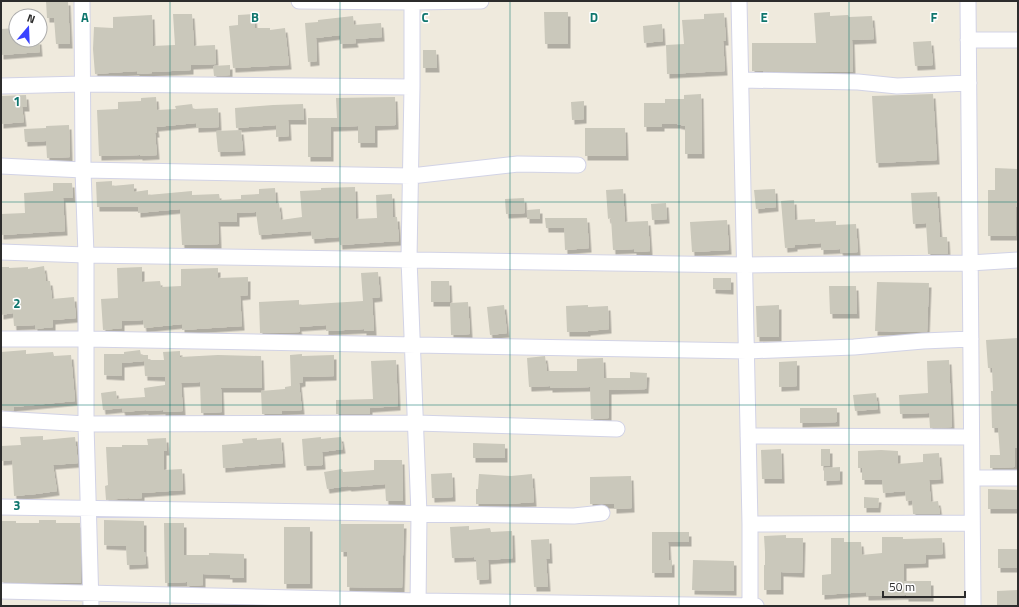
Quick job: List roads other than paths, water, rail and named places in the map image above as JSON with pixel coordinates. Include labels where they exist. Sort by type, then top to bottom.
[{"type":"street","points":[[82,1],[83,170],[86,255],[86,424],[91,599]]},
{"type":"street","points":[[299,1],[481,1]]},
{"type":"street","points":[[1,591],[91,599],[752,606],[739,1]]},
{"type":"street","points":[[968,1],[973,606]]},
{"type":"street","points":[[412,2],[409,259],[419,514],[418,603]]},
{"type":"street","points":[[968,40],[1018,40]]},
{"type":"street","points":[[741,80],[858,82],[897,86],[969,83]]},
{"type":"street","points":[[1,86],[83,84],[412,87]]},
{"type":"street","points":[[1,166],[83,170],[411,176],[518,164],[578,165]]},
{"type":"street","points":[[1,252],[86,255],[745,265],[970,263],[1018,260]]},
{"type":"street","points":[[1,339],[86,339],[747,351],[854,348],[971,339]]},
{"type":"street","points":[[1,419],[86,424],[416,423],[617,429]]},
{"type":"street","points":[[748,436],[971,437]]},
{"type":"street","points":[[972,478],[1018,478]]},
{"type":"street","points":[[1,507],[89,507],[574,516],[602,513]]},
{"type":"street","points":[[750,524],[972,523]]}]
